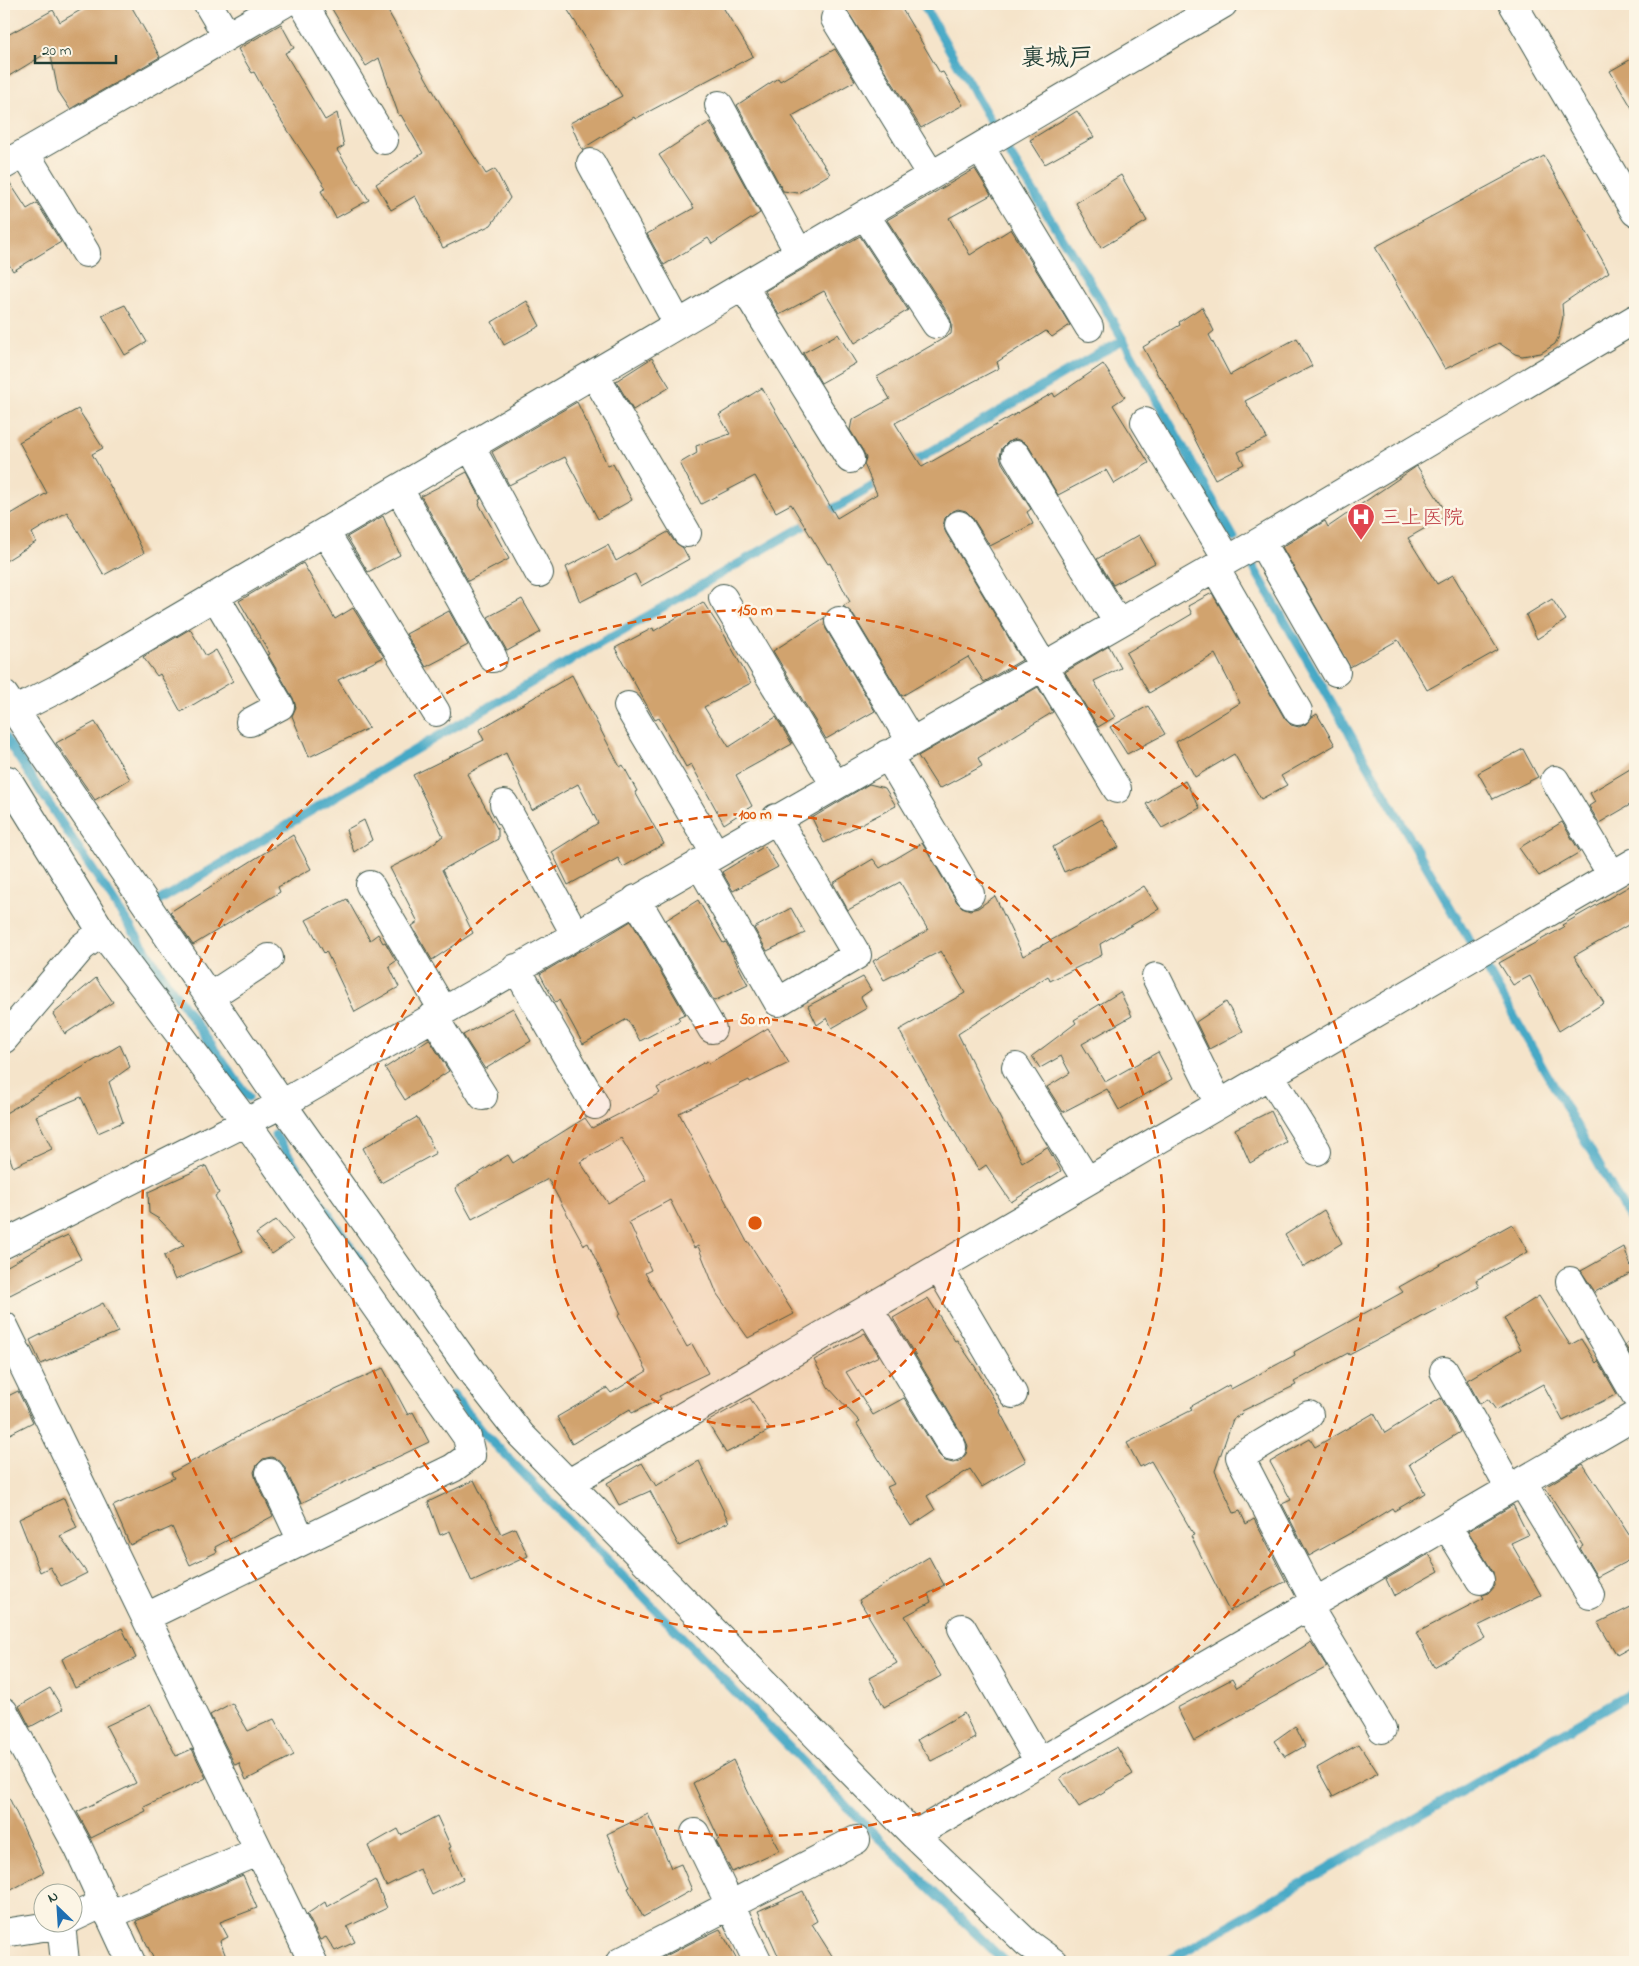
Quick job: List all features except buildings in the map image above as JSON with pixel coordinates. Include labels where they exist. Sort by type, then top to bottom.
[{"type":"street","points":[[208,4],[227,36]]},
{"type":"street","points":[[86,253],[15,159],[283,4]]},
{"type":"street","points":[[303,4],[384,140]]},
{"type":"street","points":[[1514,4],[1635,212]]},
{"type":"street","points":[[1053,1962],[1027,1942],[914,1835],[521,1435],[471,1371],[282,1104],[9,703],[59,688],[865,215],[1214,6]]},
{"type":"street","points":[[835,19],[931,175]]},
{"type":"street","points":[[719,105],[800,253]]},
{"type":"street","points":[[980,147],[1089,327]]},
{"type":"street","points":[[590,163],[678,324]]},
{"type":"street","points":[[865,215],[936,324]]},
{"type":"street","points":[[743,286],[850,459]]},
{"type":"street","points":[[4,1244],[282,1104],[887,754],[1222,564],[1635,319]]},
{"type":"street","points":[[594,374],[687,533]]},
{"type":"street","points":[[1145,422],[1222,564],[1298,711]]},
{"type":"street","points":[[470,446],[540,573]]},
{"type":"street","points":[[1016,455],[1118,623]]},
{"type":"street","points":[[399,489],[493,658]]},
{"type":"street","points":[[959,525],[1117,789]]},
{"type":"street","points":[[325,532],[436,712]]},
{"type":"street","points":[[1261,541],[1336,672]]},
{"type":"street","points":[[215,596],[280,706],[250,722]]},
{"type":"street","points":[[723,598],[835,785]]},
{"type":"street","points":[[839,621],[911,741]]},
{"type":"street","points":[[628,706],[707,858],[778,1002],[857,955],[776,818]]},
{"type":"street","points":[[887,754],[970,894]]},
{"type":"street","points":[[5,779],[102,932],[246,1122],[467,1437],[471,1455],[453,1468],[146,1617]]},
{"type":"street","points":[[569,1484],[1624,868],[1555,780]]},
{"type":"street","points":[[504,804],[575,934]]},
{"type":"street","points":[[370,885],[483,1096]]},
{"type":"street","points":[[636,899],[712,1029]]},
{"type":"street","points":[[4,1039],[82,947],[102,932]]},
{"type":"street","points":[[209,997],[269,958]]},
{"type":"street","points":[[516,968],[594,1105]]},
{"type":"street","points":[[1156,977],[1219,1104]]},
{"type":"street","points":[[1016,1067],[1087,1181]]},
{"type":"street","points":[[1269,1074],[1317,1151]]},
{"type":"street","points":[[939,1268],[1013,1394]]},
{"type":"street","points":[[1570,1281],[1635,1394]]},
{"type":"street","points":[[869,1309],[952,1447]]},
{"type":"street","points":[[4,1326],[313,1962]]},
{"type":"street","points":[[1444,1371],[1516,1485],[1590,1595]]},
{"type":"street","points":[[1309,1415],[1240,1457],[1312,1604],[1382,1728]]},
{"type":"street","points":[[914,1835],[1635,1416]]},
{"type":"street","points":[[270,1473],[302,1541]]},
{"type":"street","points":[[1447,1526],[1480,1580]]},
{"type":"street","points":[[962,1628],[1039,1762]]},
{"type":"street","points":[[4,1712],[78,1847],[131,1962]]},
{"type":"street","points":[[695,1833],[758,1962]]},
{"type":"street","points":[[620,1962],[856,1840]]},
{"type":"street","points":[[82,1915],[106,1909],[259,1851]]},
{"type":"street","points":[[4,1933],[32,1929]]},
{"type":"street","points":[[63,1934],[65,1962]]},
{"type":"waterway","points":[[923,4],[993,125]]},
{"type":"waterway","points":[[1006,148],[1102,302],[1234,538]]},
{"type":"waterway","points":[[908,465],[1123,341]]},
{"type":"waterway","points":[[160,900],[430,741],[882,481]]},
{"type":"waterway","points":[[1251,563],[1471,943]]},
{"type":"waterway","points":[[4,736],[171,988],[248,1097]]},
{"type":"waterway","points":[[1488,971],[1635,1228]]},
{"type":"waterway","points":[[275,1135],[363,1265]]},
{"type":"waterway","points":[[453,1394],[483,1432],[850,1810],[1005,1962]]},
{"type":"waterway","points":[[1166,1962],[1635,1691]]},
{"type":"place","name":"三上医院","points":[[1361,541]]},
{"type":"district","name":"裏城戸","points":[[1057,57]]}]
